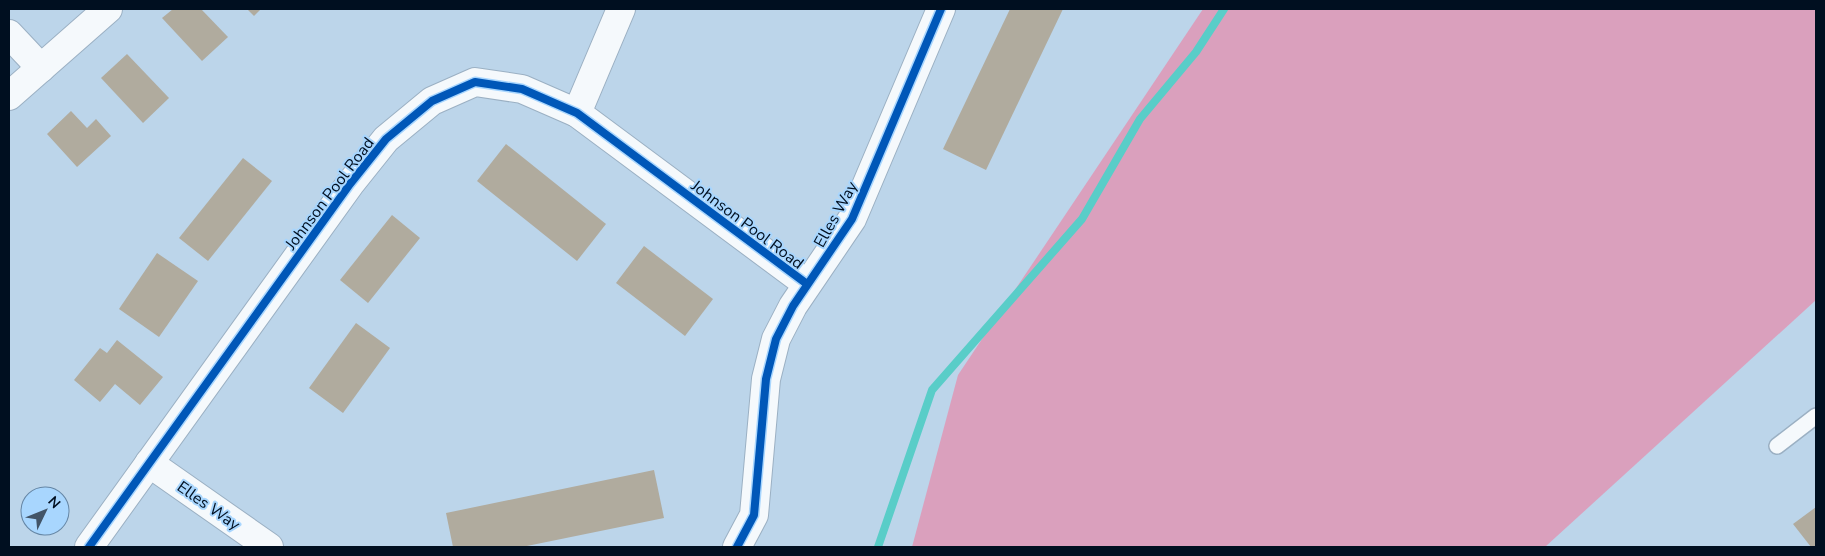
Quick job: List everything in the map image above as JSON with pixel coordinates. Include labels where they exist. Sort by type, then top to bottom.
[{"type":"street","points":[[9,96],[108,9]]},
{"type":"street","points":[[577,113],[620,9]]},
{"type":"street","name":"Elles Way","points":[[737,547],[754,515],[766,379],[776,339],[806,284],[852,219],[941,9]]},
{"type":"street","points":[[9,34],[41,68]]},
{"type":"street","name":"Johnson Pool Road","points":[[89,547],[350,184],[386,139],[432,101],[475,82],[522,89],[577,113],[806,284]]},
{"type":"street","name":"Elles Way","points":[[149,463],[269,547]]},
{"type":"lane","points":[[1776,446],[1816,416]]},
{"type":"shaded area","points":[[1203,9],[1816,9],[1816,300],[1545,547],[912,547],[958,375]]},
{"type":"building","points":[[173,9],[201,9],[228,37],[202,61],[162,18]]},
{"type":"building","points":[[247,9],[261,9],[254,16]]},
{"type":"building","points":[[1010,9],[1063,9],[986,170],[943,149]]},
{"type":"building","points":[[127,54],[169,98],[143,123],[101,78]]},
{"type":"building","points":[[71,111],[87,128],[96,119],[111,136],[77,167],[47,134]]},
{"type":"building","points":[[506,144],[606,224],[577,261],[477,181]]},
{"type":"building","points":[[243,158],[272,181],[208,261],[179,238]]},
{"type":"building","points":[[392,215],[420,238],[368,303],[340,280]]},
{"type":"building","points":[[644,246],[713,299],[685,336],[616,283]]},
{"type":"building","points":[[157,253],[198,281],[159,337],[119,309]]},
{"type":"building","points":[[356,323],[390,348],[343,413],[309,388]]},
{"type":"building","points":[[117,340],[163,377],[140,405],[115,384],[100,402],[74,380],[100,348],[107,353]]},
{"type":"building","points":[[654,470],[664,518],[522,547],[453,547],[446,513]]},
{"type":"building","points":[[1816,507],[1816,547],[1811,547],[1793,524]]},
{"type":"waterway","points":[[878,547],[932,390],[1082,219],[1140,119],[1196,52],[1224,9]]},
{"type":"cycle path","points":[[737,547],[754,515],[766,379],[776,339],[793,306],[852,219],[941,9]]},
{"type":"cycle path","points":[[89,547],[350,184],[386,139],[432,101],[475,82],[522,89],[577,113],[807,284]]}]
